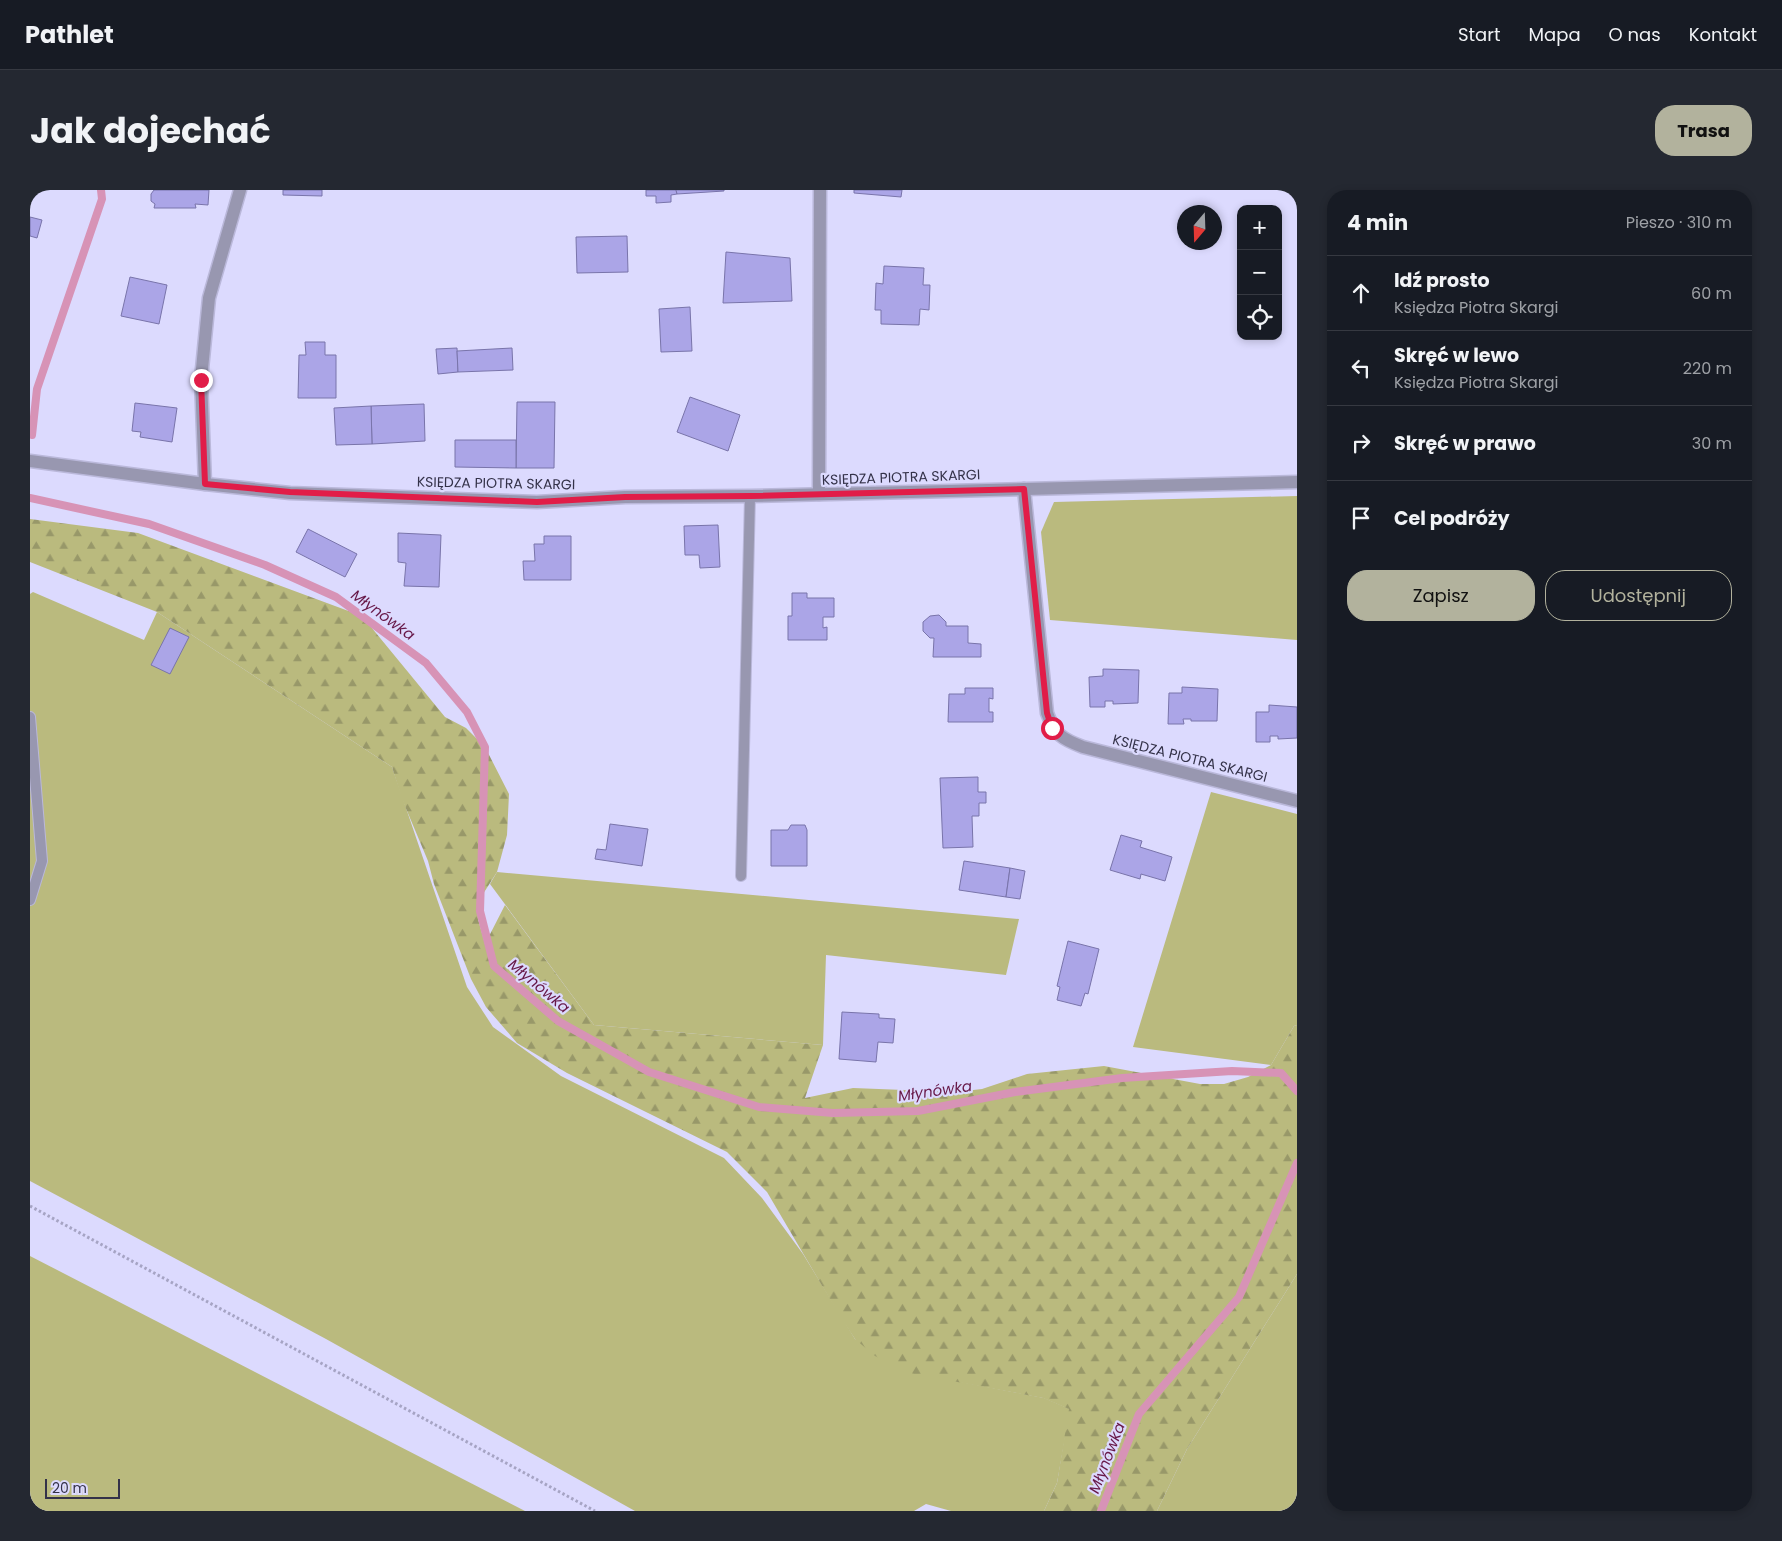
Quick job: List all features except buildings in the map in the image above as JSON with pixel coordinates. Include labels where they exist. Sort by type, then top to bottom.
[{"type":"street","points":[[205,484],[201,380],[209,298],[240,190]]},
{"type":"street","points":[[819,494],[820,190]]},
{"type":"street","name":"KSIĘDZA PIOTRA SKARGI","points":[[30,461],[205,484],[290,492],[537,502],[625,497],[750,496],[1297,482]]},
{"type":"street","name":"KSIĘDZA PIOTRA SKARGI","points":[[1024,489],[1047,713],[1052,728],[1066,740],[1083,747],[1297,801]]},
{"type":"lane","points":[[741,876],[750,496]]},
{"type":"lane","points":[[30,717],[42,861],[30,900]]},
{"type":"path","points":[[30,1206],[595,1511]]},
{"type":"green space","points":[[1297,496],[1297,640],[1050,620],[1041,532],[1054,502]]},
{"type":"green space","points":[[30,519],[138,533],[362,616],[445,717],[466,728],[485,747],[509,794],[507,835],[497,872],[483,894],[478,919],[485,944],[505,905],[594,1025],[823,1045],[805,1098],[853,1088],[956,1092],[982,1089],[1027,1074],[1104,1066],[1200,1084],[1224,1084],[1248,1077],[1271,1065],[1294,1026],[1297,1025],[1297,1274],[1187,1449],[1157,1511],[1044,1511],[1057,1483],[1069,1409],[1043,1398],[909,1373],[875,1356],[855,1339],[767,1192],[727,1152],[567,1073],[517,1043],[486,1007],[471,979],[434,884],[428,861],[402,799],[392,767],[157,612],[30,562]]},
{"type":"green space","points":[[33,592],[144,640],[157,612],[392,767],[467,987],[493,1027],[561,1076],[724,1158],[762,1198],[803,1254],[855,1339],[956,1381],[1044,1398],[1070,1409],[1057,1483],[1044,1511],[951,1511],[926,1504],[914,1511],[635,1511],[326,1339],[30,1181],[30,594]]},
{"type":"green space","points":[[1211,792],[1297,814],[1297,1025],[1294,1026],[1271,1065],[1133,1047]]},
{"type":"green space","points":[[497,872],[1019,919],[1006,975],[826,955],[823,1045],[594,1025],[490,884]]},
{"type":"green space","points":[[30,1256],[525,1511],[30,1511]]},
{"type":"green space","points":[[1297,1274],[1297,1511],[1157,1511],[1187,1449]]},
{"type":"waterway","points":[[32,435],[37,389],[102,199],[101,190]]},
{"type":"waterway","name":"Młynówka","points":[[30,498],[149,524],[265,565],[336,597],[426,663],[467,712],[485,747],[480,911],[494,966],[558,1021],[649,1072],[759,1107],[833,1113],[918,1111],[1015,1092],[1122,1078],[1232,1071],[1281,1073],[1297,1091]]},
{"type":"waterway","name":"Młynówka","points":[[1101,1511],[1139,1414],[1239,1297],[1297,1163]]},
{"type":"route","points":[[201,380],[205,484],[290,492],[537,502],[625,497],[750,496],[1024,489],[1047,713],[1052,728]]}]
